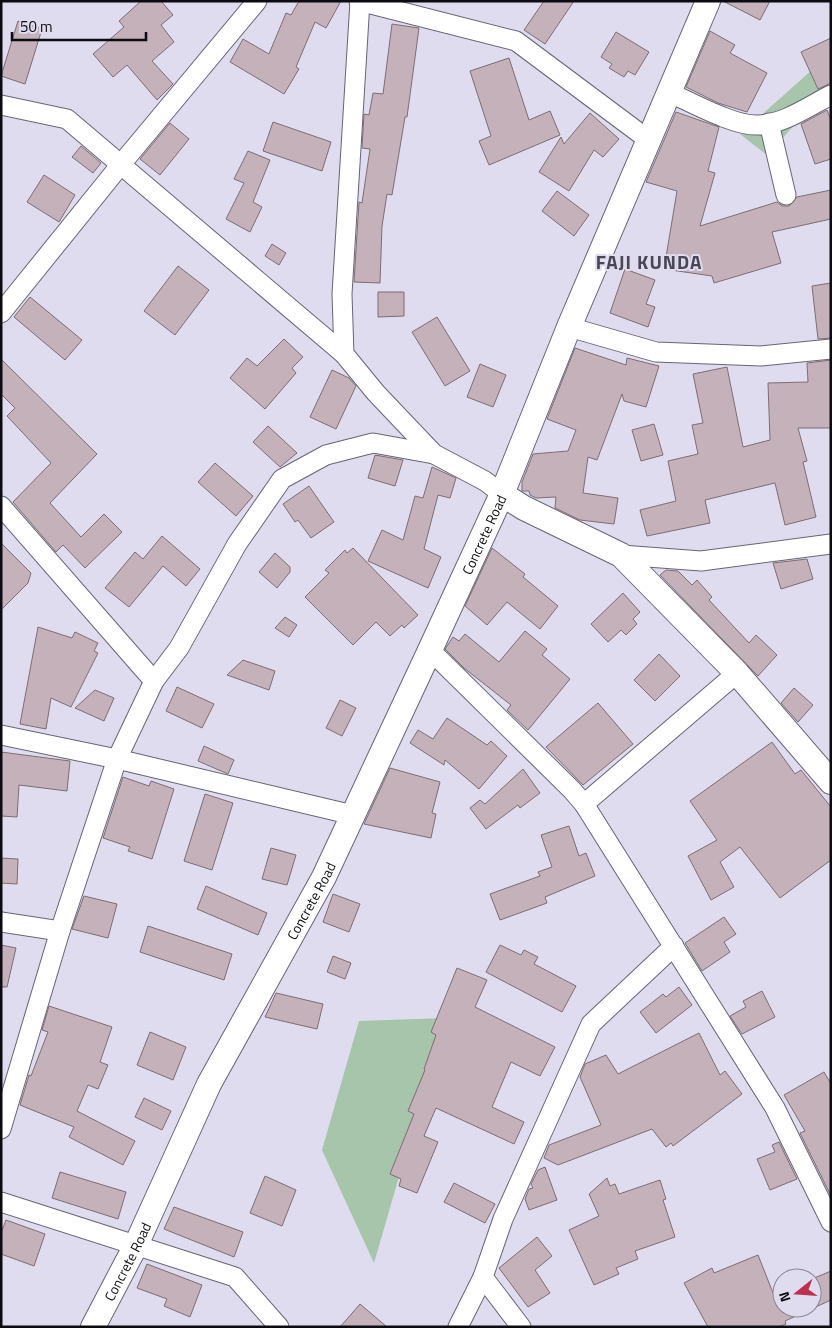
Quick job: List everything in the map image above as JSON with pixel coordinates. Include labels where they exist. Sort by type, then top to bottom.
[{"type":"street","points":[[1,313],[122,163],[257,1]]},
{"type":"street","points":[[344,354],[342,294],[359,1],[516,41],[650,141]]},
{"type":"street","name":"Concrete Road","points":[[94,1327],[136,1245],[209,1084],[324,877],[430,650],[502,494],[569,327],[650,141],[668,92],[708,1]]},
{"type":"street","points":[[668,92],[729,119],[758,125],[781,120],[831,96]]},
{"type":"street","points":[[1,105],[67,119],[122,163],[344,354],[376,393],[434,454]]},
{"type":"street","points":[[768,123],[786,195]]},
{"type":"street","points":[[569,327],[656,352],[760,356],[831,349]]},
{"type":"street","points":[[1,1129],[60,931],[117,759],[154,682],[179,648],[237,544],[282,480],[326,455],[373,443],[434,454],[485,481],[524,508],[621,555],[737,673],[831,782]]},
{"type":"street","points":[[1,506],[154,682]]},
{"type":"street","points":[[621,555],[701,561],[831,544]]},
{"type":"street","points":[[430,650],[584,804],[775,1108],[831,1222]]},
{"type":"street","points":[[584,804],[737,673]]},
{"type":"street","points":[[1,735],[117,759],[353,815]]},
{"type":"street","points":[[1,922],[60,931]]},
{"type":"street","points":[[458,1327],[483,1277],[503,1219],[591,1024],[674,946]]},
{"type":"street","points":[[1,1202],[235,1277],[279,1327]]},
{"type":"street","points":[[483,1277],[520,1327]]},
{"type":"green space","points":[[813,69],[830,86],[767,155],[740,134]]},
{"type":"green space","points":[[445,1018],[374,1263],[322,1150],[359,1021]]},
{"type":"building","points":[[141,1],[161,1],[173,15],[161,25],[174,42],[152,61],[173,84],[157,100],[127,65],[113,77],[93,54],[124,27],[119,21]]},
{"type":"building","points":[[299,1],[341,1],[326,28],[315,22],[296,67],[299,69],[284,94],[230,62],[243,39],[269,54],[286,13],[291,15]]},
{"type":"building","points":[[544,1],[574,1],[545,44],[524,30]]},
{"type":"building","points":[[723,1],[770,1],[760,20]]},
{"type":"building","points":[[18,21],[42,29],[25,84],[1,76]]},
{"type":"building","points":[[392,24],[419,28],[407,117],[405,117],[392,195],[387,194],[382,226],[380,283],[354,282],[359,202],[362,203],[370,149],[362,148],[364,114],[369,115],[373,93],[383,94]]},
{"type":"building","points":[[710,31],[735,45],[730,53],[767,73],[747,112],[718,103],[686,87]]},
{"type":"building","points":[[616,32],[649,52],[635,75],[628,71],[624,77],[609,68],[612,64],[601,57]]},
{"type":"building","points":[[831,38],[831,83],[818,89],[801,52]]},
{"type":"building","points":[[509,58],[529,120],[550,111],[560,135],[489,165],[479,141],[491,136],[470,71]]},
{"type":"building","points":[[827,110],[831,120],[831,159],[815,164],[801,124]]},
{"type":"building","points":[[676,112],[719,127],[708,171],[715,173],[700,226],[777,202],[782,206],[789,206],[797,197],[831,190],[831,219],[772,232],[781,263],[714,283],[712,276],[664,269],[677,191],[646,182]]},
{"type":"building","points":[[590,113],[619,139],[603,157],[594,150],[569,191],[539,172],[561,137],[564,144]]},
{"type":"building","points":[[273,122],[331,142],[322,171],[263,151]]},
{"type":"building","points":[[170,123],[189,139],[160,175],[140,159]]},
{"type":"building","points":[[81,146],[101,163],[93,173],[72,157]]},
{"type":"building","points":[[248,151],[270,160],[253,202],[262,207],[250,232],[226,219],[244,183],[234,179]]},
{"type":"building","points":[[44,175],[75,195],[59,222],[27,202]]},
{"type":"building","points":[[557,191],[589,215],[574,236],[542,211]]},
{"type":"building","points":[[272,244],[286,253],[279,265],[265,256]]},
{"type":"building","points":[[178,266],[209,290],[175,335],[144,311]]},
{"type":"building","points":[[625,269],[655,280],[646,304],[655,307],[648,327],[610,313]]},
{"type":"building","points":[[831,283],[831,338],[818,339],[812,286]]},
{"type":"building","points":[[378,292],[404,292],[404,316],[378,317]]},
{"type":"building","points":[[30,297],[82,340],[65,360],[14,317]]},
{"type":"building","points":[[437,317],[470,371],[445,386],[412,332]]},
{"type":"building","points":[[284,339],[303,357],[292,368],[296,373],[265,409],[230,378],[247,358],[257,366]]},
{"type":"building","points":[[575,348],[626,365],[627,358],[659,366],[646,407],[624,401],[622,394],[597,460],[588,457],[583,493],[618,498],[614,524],[580,520],[555,508],[556,497],[536,498],[530,495],[529,491],[522,491],[522,482],[533,454],[568,451],[576,430],[547,419]]},
{"type":"building","points":[[1,359],[97,454],[50,503],[81,537],[104,514],[122,532],[85,568],[63,545],[56,552],[13,502],[51,463],[7,416],[15,408],[1,394]]},
{"type":"building","points":[[831,360],[831,428],[798,428],[807,461],[803,462],[816,517],[785,525],[775,483],[705,500],[710,523],[647,536],[640,510],[676,501],[668,461],[698,454],[692,425],[703,423],[693,374],[727,367],[743,447],[770,440],[768,383],[808,382],[807,363]]},
{"type":"building","points":[[480,364],[506,375],[493,407],[467,397]]},
{"type":"building","points":[[332,370],[349,378],[356,386],[336,429],[310,417]]},
{"type":"building","points":[[654,424],[663,455],[641,461],[632,430]]},
{"type":"building","points":[[268,426],[297,453],[280,467],[253,442]]},
{"type":"building","points":[[375,455],[403,460],[395,486],[368,478]]},
{"type":"building","points":[[215,463],[253,496],[236,516],[198,482]]},
{"type":"building","points":[[432,467],[456,478],[450,498],[438,495],[424,549],[441,557],[428,588],[368,561],[382,530],[403,540],[415,496],[423,498]]},
{"type":"building","points":[[309,486],[334,522],[311,538],[298,520],[295,522],[283,504]]},
{"type":"building","points":[[162,536],[200,569],[186,586],[163,566],[129,607],[105,588],[135,552],[143,559]]},
{"type":"building","points":[[1,543],[31,573],[28,583],[1,610]]},
{"type":"building","points":[[353,548],[418,615],[404,628],[402,625],[390,636],[376,622],[353,645],[305,597],[329,573],[325,570],[345,550],[347,553]]},
{"type":"building","points":[[492,548],[525,574],[523,577],[558,606],[540,629],[507,602],[487,625],[465,606]]},
{"type":"building","points":[[275,553],[290,567],[290,572],[277,588],[259,572]]},
{"type":"building","points":[[807,559],[813,579],[781,589],[773,563]]},
{"type":"building","points":[[666,570],[678,571],[692,585],[697,580],[712,597],[709,600],[749,643],[756,635],[777,655],[758,676],[660,575]]},
{"type":"building","points":[[623,593],[640,612],[633,619],[637,624],[626,635],[621,630],[608,642],[591,624]]},
{"type":"building","points":[[285,617],[297,625],[289,637],[275,628]]},
{"type":"building","points":[[38,627],[72,638],[75,632],[98,643],[94,651],[98,653],[71,707],[51,698],[46,729],[20,724]]},
{"type":"building","points":[[525,631],[547,649],[542,655],[570,679],[528,730],[507,710],[511,705],[464,668],[445,649],[453,637],[459,641],[465,634],[499,662]]},
{"type":"building","points":[[659,654],[680,676],[655,701],[634,680]]},
{"type":"building","points":[[243,660],[275,671],[269,690],[227,675]]},
{"type":"building","points":[[177,687],[214,704],[202,728],[166,711]]},
{"type":"building","points":[[794,688],[813,705],[798,722],[781,703]]},
{"type":"building","points":[[95,690],[114,698],[104,721],[75,708]]},
{"type":"building","points":[[340,700],[356,708],[342,736],[326,728]]},
{"type":"building","points":[[598,703],[633,744],[583,785],[546,747]]},
{"type":"building","points":[[447,718],[487,745],[491,741],[507,756],[479,789],[445,760],[444,765],[410,743],[418,730],[433,739]]},
{"type":"building","points":[[772,742],[795,774],[801,770],[831,807],[831,860],[780,898],[740,847],[720,862],[734,887],[711,900],[688,856],[717,840],[690,801]]},
{"type":"building","points":[[204,746],[234,760],[228,774],[198,761]]},
{"type":"building","points":[[1,752],[70,761],[67,791],[19,785],[17,817],[1,816]]},
{"type":"building","points":[[390,768],[440,782],[432,813],[436,814],[431,838],[364,824]]},
{"type":"building","points":[[523,769],[540,793],[520,808],[518,805],[486,829],[470,808],[480,800],[485,804]]},
{"type":"building","points":[[123,777],[149,786],[151,781],[174,789],[152,859],[128,851],[130,847],[103,838]]},
{"type":"building","points":[[205,794],[233,803],[212,870],[184,861]]},
{"type":"building","points":[[569,826],[579,856],[586,853],[595,876],[545,897],[547,903],[500,920],[490,894],[540,876],[538,872],[552,867],[541,835]]},
{"type":"building","points":[[271,848],[296,855],[287,885],[262,879]]},
{"type":"building","points":[[1,858],[18,859],[17,884],[1,883]]},
{"type":"building","points":[[206,886],[267,913],[258,935],[197,909]]},
{"type":"building","points":[[333,894],[360,904],[349,932],[323,922]]},
{"type":"building","points":[[84,896],[117,904],[108,938],[72,929]]},
{"type":"building","points":[[724,917],[736,934],[724,942],[730,952],[702,971],[685,943]]},
{"type":"building","points":[[148,926],[232,954],[224,980],[140,952]]},
{"type":"building","points":[[1,945],[16,948],[7,987],[1,987]]},
{"type":"building","points":[[500,945],[521,955],[524,950],[538,957],[534,964],[576,986],[562,1012],[486,972]]},
{"type":"building","points":[[333,956],[351,963],[345,979],[327,972]]},
{"type":"building","points":[[457,968],[487,980],[475,1007],[555,1047],[540,1076],[511,1062],[492,1107],[524,1122],[514,1144],[436,1108],[424,1136],[438,1142],[417,1193],[399,1186],[401,1179],[390,1174],[414,1114],[408,1111],[425,1070],[436,1035],[431,1032]]},
{"type":"building","points":[[679,987],[692,1005],[656,1033],[640,1012],[663,994],[666,997]]},
{"type":"building","points":[[762,991],[775,1017],[742,1034],[730,1016],[746,1007],[743,1001]]},
{"type":"building","points":[[276,993],[323,1004],[317,1029],[265,1017]]},
{"type":"building","points":[[49,1006],[112,1027],[100,1062],[108,1065],[98,1089],[88,1085],[77,1111],[135,1141],[123,1165],[69,1137],[74,1127],[20,1105],[29,1075],[31,1076],[48,1032],[42,1030]]},
{"type":"building","points":[[150,1032],[186,1047],[173,1080],[137,1065]]},
{"type":"building","points":[[699,1033],[720,1075],[725,1071],[742,1094],[673,1146],[671,1143],[666,1147],[652,1129],[558,1165],[544,1158],[549,1145],[601,1125],[580,1077],[585,1064],[606,1055],[618,1074]]},
{"type":"building","points":[[824,1072],[831,1084],[831,1196],[800,1133],[805,1131],[784,1095]]},
{"type":"building","points":[[144,1098],[171,1111],[162,1130],[135,1117]]},
{"type":"building","points":[[779,1142],[797,1179],[770,1190],[757,1159],[775,1152],[772,1145]]},
{"type":"building","points":[[545,1167],[557,1200],[529,1210],[525,1199],[529,1189],[533,1188],[531,1184],[538,1170]]},
{"type":"building","points":[[60,1172],[126,1192],[118,1219],[52,1198]]},
{"type":"building","points":[[265,1176],[296,1190],[282,1226],[250,1213]]},
{"type":"building","points":[[607,1178],[610,1186],[615,1184],[619,1194],[660,1180],[666,1199],[663,1200],[675,1237],[635,1251],[638,1259],[616,1268],[619,1274],[594,1285],[569,1230],[599,1216],[589,1194]]},
{"type":"building","points":[[454,1183],[495,1204],[485,1223],[444,1202]]},
{"type":"building","points":[[174,1207],[243,1232],[234,1257],[164,1229]]},
{"type":"building","points":[[6,1220],[45,1234],[34,1266],[1,1254],[1,1233]]},
{"type":"building","points":[[537,1237],[552,1256],[535,1270],[550,1293],[528,1307],[499,1268]]},
{"type":"building","points":[[758,1255],[772,1290],[772,1318],[792,1318],[785,1321],[786,1324],[778,1327],[708,1327],[684,1283],[712,1268],[714,1273]]},
{"type":"building","points":[[147,1264],[202,1285],[190,1317],[164,1306],[167,1299],[137,1288]]},
{"type":"building","points":[[831,1271],[831,1300],[822,1304],[822,1275]]},
{"type":"building","points":[[360,1304],[387,1327],[340,1327]]},
{"type":"district","name":"FAJI KUNDA","points":[[649,261]]}]
